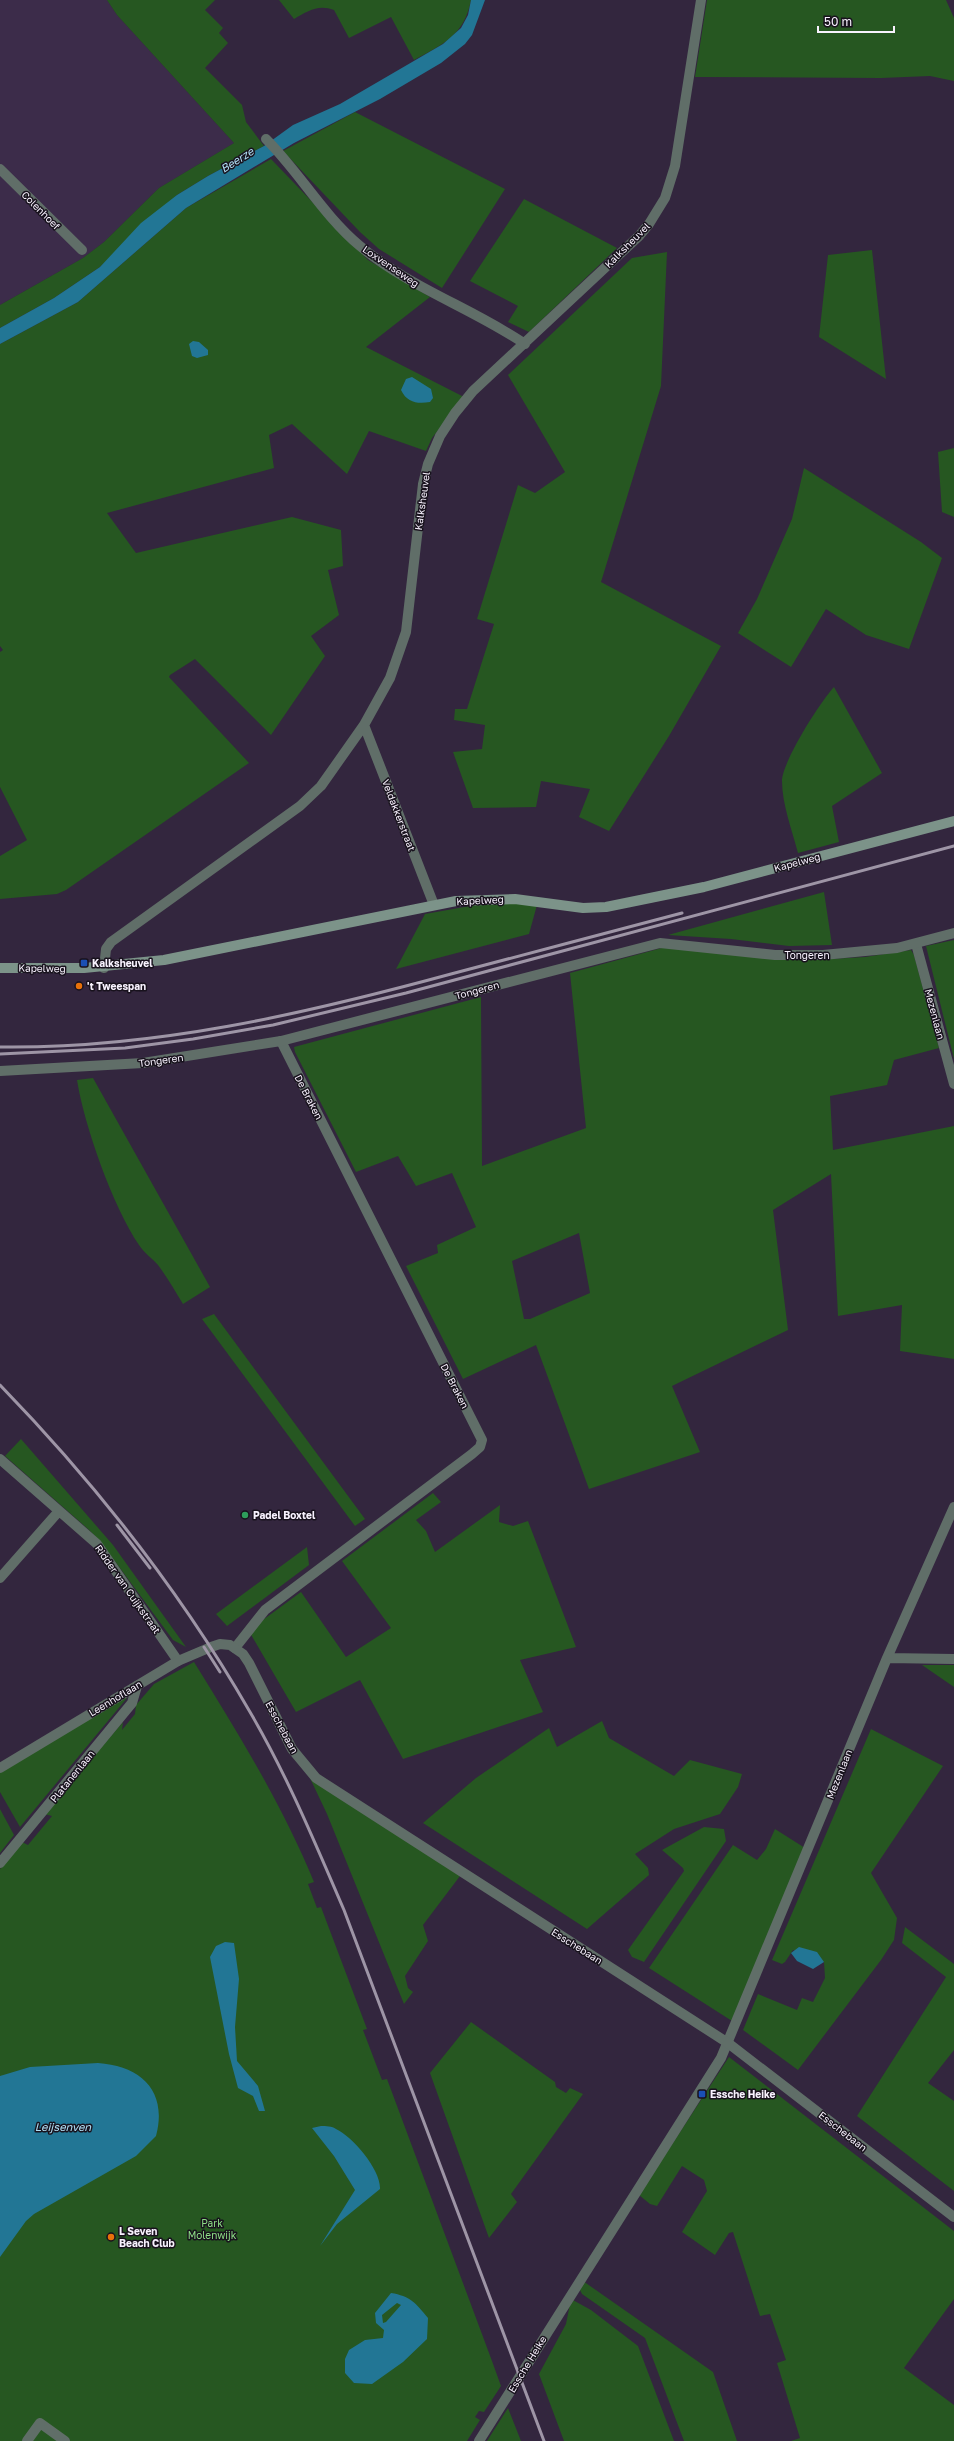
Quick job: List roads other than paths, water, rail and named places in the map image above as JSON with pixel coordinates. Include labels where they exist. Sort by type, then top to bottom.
[{"type":"main road","name":"Kapelweg","points":[[0,968],[104,968],[164,960],[456,901],[515,899],[583,908],[620,905],[704,887],[954,821]]},
{"type":"street","name":"Kalksheuvel","points":[[104,968],[106,950],[111,942],[312,796],[364,725],[390,678],[406,632],[423,484],[433,450],[455,413],[473,391],[639,236],[649,224],[665,198],[676,166],[701,0]]},
{"type":"street","name":"Loxvenseweg","points":[[267,140],[327,214],[346,234],[376,258],[420,286],[502,328],[525,344]]},
{"type":"street","name":"Colenhoef","points":[[0,169],[82,250]]},
{"type":"street","name":"Veldakkerstraat","points":[[364,725],[434,905]]},
{"type":"street","name":"Tongeren","points":[[0,1071],[143,1063],[281,1041],[660,943],[673,942],[775,955],[823,955],[878,951],[916,944],[954,933]]},
{"type":"street","name":"Mezenlaan","points":[[916,944],[954,1084]]},
{"type":"street","name":"De Braken","points":[[235,1648],[265,1610],[472,1454],[480,1447],[482,1440],[281,1041]]},
{"type":"street","name":"Ridder van Cuijkstraat","points":[[0,1459],[97,1544],[178,1661]]},
{"type":"street","name":"Mezenlaan","points":[[728,2043],[888,1658],[954,1508]]},
{"type":"street","points":[[0,1578],[59,1511]]},
{"type":"street","name":"Leenhoflaan","points":[[0,1768],[178,1661],[220,1644],[235,1648]]},
{"type":"street","name":"Esschebaan","points":[[235,1648],[249,1663],[292,1748],[316,1778],[728,2043],[954,2217]]},
{"type":"street","points":[[888,1658],[954,1659]]},
{"type":"street","name":"Platanenlaan","points":[[0,1864],[132,1703],[137,1686]]},
{"type":"street","name":"Essche Heike","points":[[479,2441],[721,2058],[728,2043]]},
{"type":"street","points":[[27,2441],[40,2423],[65,2441]]},
{"type":"water","points":[[471,0],[485,0],[472,35],[465,44],[441,63],[380,99],[294,143],[186,208],[78,302],[0,344],[0,328],[54,298],[100,267],[141,223],[177,195],[208,176],[264,146],[293,125],[340,104],[443,44],[461,28],[468,15]]},
{"type":"water","points":[[193,341],[199,342],[208,350],[208,355],[197,358],[192,356],[189,344]]},
{"type":"water","points":[[412,377],[431,389],[433,398],[430,402],[413,402],[406,398],[403,394],[401,390],[406,379]]},
{"type":"water","points":[[225,1942],[234,1943],[239,1979],[235,2027],[237,2061],[258,2086],[265,2111],[259,2111],[253,2096],[238,2088],[229,2054],[210,1957],[216,1946]]},
{"type":"water","points":[[799,1947],[817,1952],[824,1962],[813,1969],[797,1961],[791,1953]]},
{"type":"water","name":"Leijsenven","points":[[98,2063],[127,2069],[148,2084],[154,2094],[158,2106],[159,2120],[156,2136],[136,2156],[34,2214],[26,2221],[0,2257],[0,2076],[30,2067]]},
{"type":"water","points":[[329,2126],[334,2128],[343,2133],[358,2146],[376,2173],[380,2189],[337,2224],[320,2246],[355,2190],[334,2156],[312,2128]]},
{"type":"water","points":[[391,2293],[408,2298],[416,2304],[428,2318],[427,2339],[403,2362],[372,2384],[354,2383],[345,2373],[345,2359],[349,2350],[365,2340],[383,2338],[384,2330],[376,2323],[375,2313]],"holes":[[[397,2303],[401,2305],[386,2322],[383,2323],[382,2315]]]},
{"type":"railway","points":[[0,1054],[125,1048],[193,1039],[273,1025],[406,993],[954,846]]},
{"type":"railway","points":[[0,1047],[58,1046],[115,1042],[172,1035],[284,1015],[396,989],[682,913]]},
{"type":"railway","points":[[0,1385],[70,1461],[103,1500],[166,1582],[223,1668],[250,1712],[276,1760],[300,1810],[344,1910],[544,2441]]},
{"type":"railway","points":[[117,1525],[150,1568]]},
{"type":"railway","points":[[204,1647],[220,1672]]},
{"type":"place","name":"Kalksheuvel","points":[[84,963]]},
{"type":"place","name":"'t Tweespan","points":[[79,986]]},
{"type":"place","name":"Padel Boxtel","points":[[245,1515]]},
{"type":"place","name":"Essche Heike","points":[[702,2094]]},
{"type":"place","name":"L Seven Beach Club","points":[[111,2237]]},
{"type":"water label","name":"Beerze","points":[[237,160]]},
{"type":"park label","name":"Park Molenwijk","points":[[212,2228]]}]
